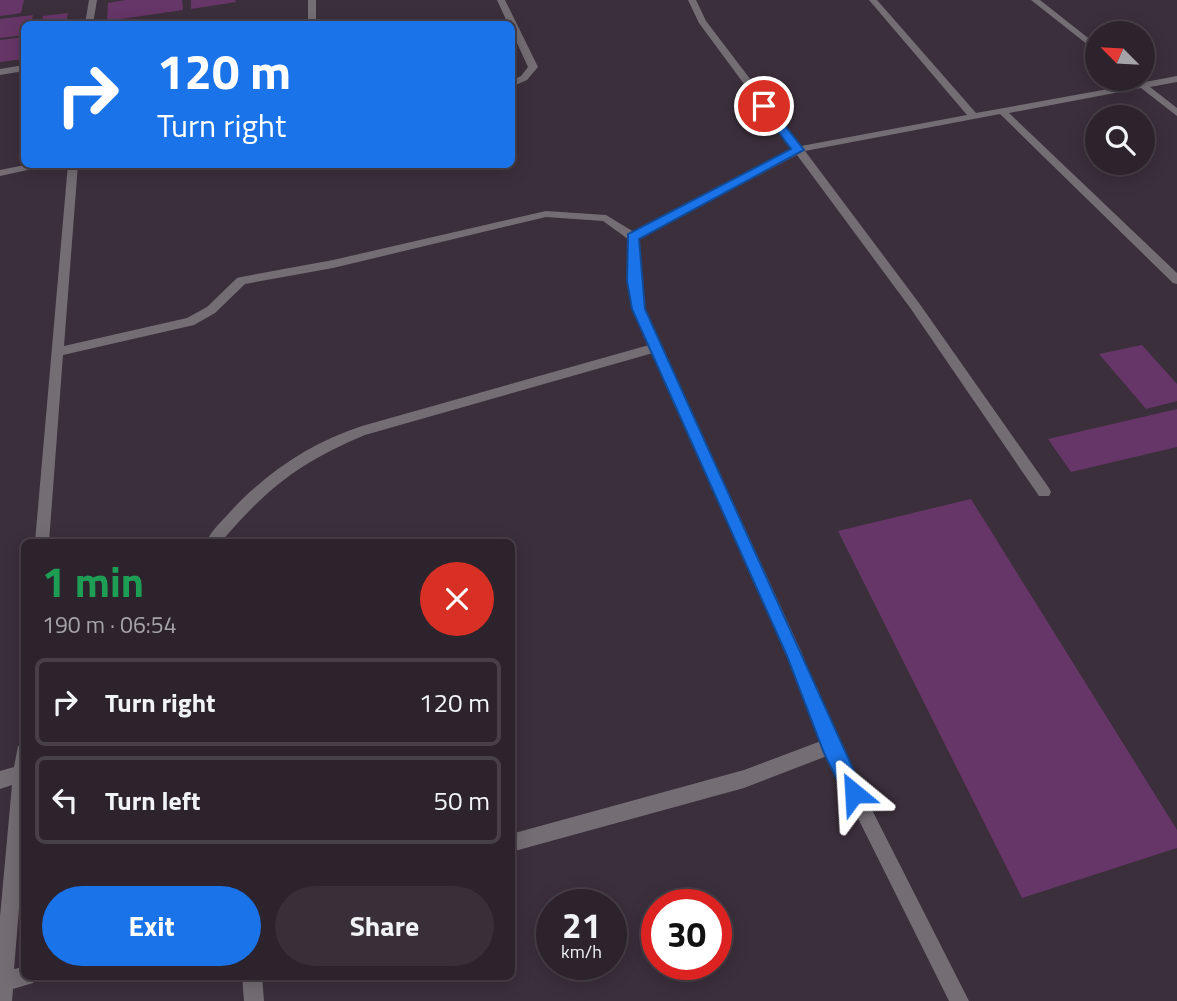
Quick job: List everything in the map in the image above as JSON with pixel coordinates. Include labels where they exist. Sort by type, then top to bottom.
[{"type":"street","points":[[90,21],[93,0]]},
{"type":"street","points":[[312,0],[312,21]]},
{"type":"street","points":[[501,0],[511,21]]},
{"type":"street","points":[[692,0],[702,21],[915,306],[1044,492]]},
{"type":"street","points":[[873,0],[973,115]]},
{"type":"street","points":[[1035,0],[1085,40]]},
{"type":"street","points":[[515,29],[533,66],[524,78],[515,82]]},
{"type":"street","points":[[0,72],[21,68]]},
{"type":"street","points":[[1155,84],[1177,79]]},
{"type":"street","points":[[633,237],[798,150],[973,115],[1114,91]]},
{"type":"street","points":[[1150,91],[1177,113]]},
{"type":"street","points":[[1001,110],[1177,280]]},
{"type":"street","points":[[0,173],[28,168]]},
{"type":"street","points":[[42,539],[74,168]]},
{"type":"street","points":[[58,352],[190,322],[211,310],[241,281],[333,264],[546,214],[606,218],[633,237]]},
{"type":"street","points":[[633,237],[639,309],[795,656],[831,747],[959,1001]]},
{"type":"street","points":[[216,539],[261,488],[287,466],[316,448],[362,431],[656,348]]},
{"type":"street","points":[[515,842],[744,779],[831,747]]},
{"type":"street","points":[[0,780],[21,775]]},
{"type":"street","points":[[3,992],[21,805]]},
{"type":"street","points":[[3,992],[21,979]]},
{"type":"street","points":[[252,980],[254,1001]]},
{"type":"building","points":[[0,0],[24,0],[21,13],[0,16]]},
{"type":"building","points":[[126,0],[182,0],[183,10],[107,21],[108,3]]},
{"type":"building","points":[[191,0],[235,0],[236,2],[191,9]]},
{"type":"building","points":[[68,13],[67,21],[42,21],[43,16]]},
{"type":"building","points":[[33,15],[32,21],[21,21],[21,35],[0,38],[0,19]]},
{"type":"building","points":[[21,37],[21,59],[0,62],[0,40]]},
{"type":"building","points":[[1142,345],[1177,384],[1177,401],[1146,409],[1099,354]]},
{"type":"building","points":[[1177,409],[1177,447],[1071,472],[1048,439]]},
{"type":"building","points":[[971,499],[1177,830],[1177,848],[1022,898],[838,531]]},
{"type":"route","points":[[764,106],[798,150],[633,237],[634,281],[639,309],[795,656],[831,747],[854,793]]}]
